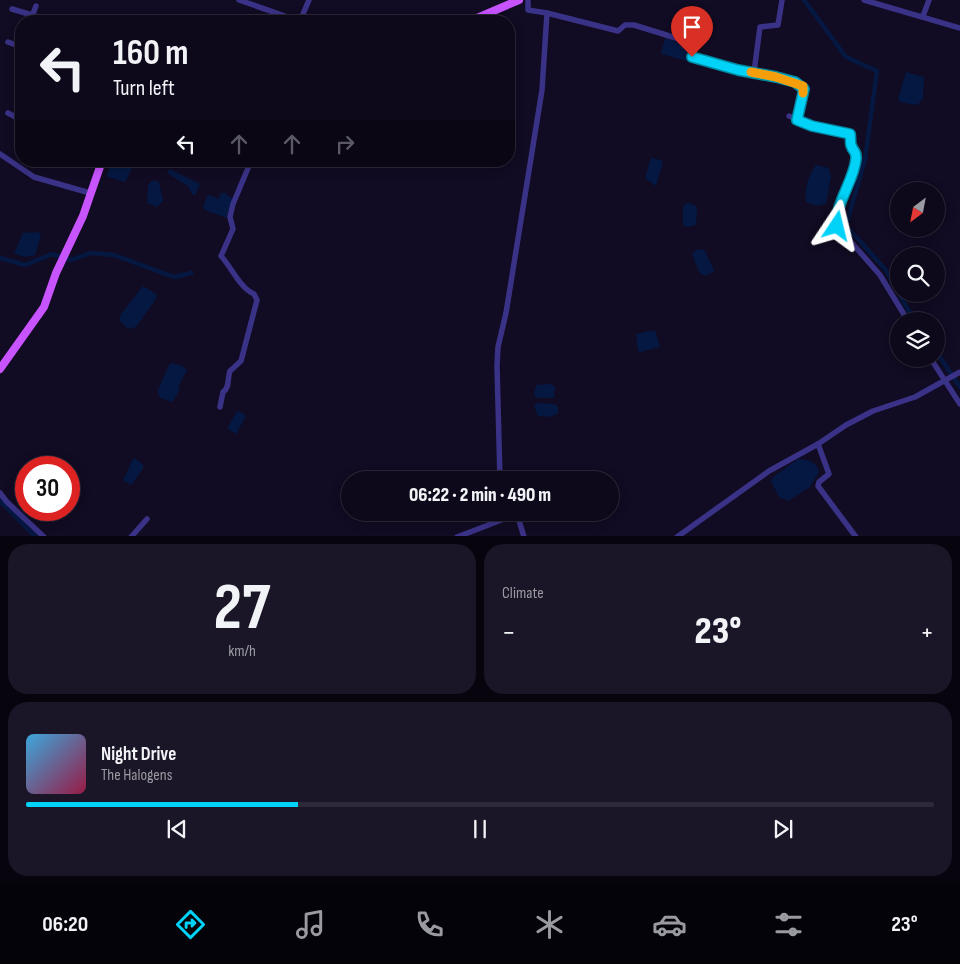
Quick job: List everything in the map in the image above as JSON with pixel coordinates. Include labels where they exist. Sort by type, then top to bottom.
[{"type":"main road","points":[[484,15],[519,0]]},
{"type":"main road","points":[[0,368],[44,308],[61,261],[83,216],[100,167]]},
{"type":"street","points":[[239,0],[283,15]]},
{"type":"street","points":[[303,15],[309,0]]},
{"type":"street","points":[[528,0],[528,10],[618,31],[627,24],[651,30],[692,43],[692,57],[694,59],[776,77],[803,86],[797,120]]},
{"type":"street","points":[[754,72],[760,27],[778,25],[782,0]]},
{"type":"street","points":[[864,0],[960,28]]},
{"type":"street","points":[[923,16],[929,0]]},
{"type":"street","points":[[32,15],[36,6]]},
{"type":"street","points":[[12,9],[25,15]]},
{"type":"street","points":[[500,471],[498,347],[506,313],[542,90],[547,13]]},
{"type":"street","points":[[8,42],[15,44]]},
{"type":"street","points":[[8,112],[15,116]]},
{"type":"street","points":[[789,116],[812,126],[850,134],[850,144],[856,152],[856,158],[849,186],[836,218],[837,226],[880,276],[902,312]]},
{"type":"street","points":[[0,154],[15,164]]},
{"type":"street","points":[[19,167],[34,177],[90,193]]},
{"type":"street","points":[[220,407],[222,392],[226,390],[230,371],[242,362],[257,300],[254,294],[248,292],[242,285],[221,256],[233,229],[230,217],[233,204],[248,167]]},
{"type":"street","points":[[936,367],[960,404]]},
{"type":"street","points":[[677,536],[768,471],[818,444],[846,425],[873,411],[915,397],[957,374]]},
{"type":"street","points":[[818,444],[829,474],[819,482],[818,486],[856,536]]},
{"type":"street","points":[[0,492],[7,502],[44,536]]},
{"type":"street","points":[[131,536],[148,519]]},
{"type":"street","points":[[457,536],[501,521]]},
{"type":"street","points":[[519,521],[524,536]]},
{"type":"water","points":[[665,38],[689,46],[689,58],[687,61],[661,54]]},
{"type":"water","points":[[906,72],[924,77],[923,99],[917,105],[900,102],[898,99]]},
{"type":"water","points":[[651,158],[663,162],[656,186],[645,178]]},
{"type":"water","points":[[816,165],[829,168],[831,177],[826,204],[816,206],[806,202],[806,188]]},
{"type":"water","points":[[110,167],[132,168],[125,182],[108,177],[107,174]]},
{"type":"water","points":[[170,169],[200,184],[195,196],[188,186],[167,173]]},
{"type":"water","points":[[153,180],[159,182],[163,201],[157,207],[147,203],[148,185]]},
{"type":"water","points":[[221,193],[225,193],[233,199],[227,218],[203,208],[207,196],[210,195],[218,199]]},
{"type":"water","points":[[688,203],[697,208],[696,225],[687,227],[683,225],[683,206]]},
{"type":"water","points":[[38,232],[41,235],[35,255],[26,257],[14,254],[23,233]]},
{"type":"water","points":[[704,249],[714,270],[704,276],[699,272],[692,254],[696,250]]},
{"type":"water","points":[[143,286],[156,294],[156,299],[136,327],[128,329],[119,320],[121,314]]},
{"type":"water","points":[[655,330],[660,347],[638,351],[636,334]]},
{"type":"water","points":[[170,363],[181,365],[187,370],[178,387],[180,390],[172,402],[161,398],[157,392]]},
{"type":"water","points":[[551,384],[555,387],[554,398],[537,398],[534,395],[536,385]]},
{"type":"water","points":[[538,403],[555,404],[558,407],[558,414],[548,417],[538,416],[534,406]]},
{"type":"water","points":[[237,411],[246,416],[236,434],[227,429]]},
{"type":"water","points":[[135,458],[143,465],[143,469],[131,485],[123,480]]},
{"type":"water","points":[[798,459],[811,462],[819,472],[810,487],[788,501],[779,497],[771,481],[773,477]]},
{"type":"waterway","points":[[804,0],[846,57],[877,71],[865,159],[846,226],[885,269],[890,278]]},
{"type":"waterway","points":[[0,258],[25,265],[52,254],[71,260],[91,253],[114,255],[174,277],[191,273]]},
{"type":"waterway","points":[[904,302],[910,312]]},
{"type":"waterway","points":[[945,364],[960,387]]},
{"type":"waterway","points":[[0,501],[35,536]]},
{"type":"slow traffic","points":[[751,72],[795,82],[803,86],[803,93]]},
{"type":"route","points":[[692,57],[721,66],[795,82],[803,86],[804,89],[797,120],[812,126],[849,132],[851,147],[856,152],[855,166],[849,186],[838,208],[837,226]]}]
